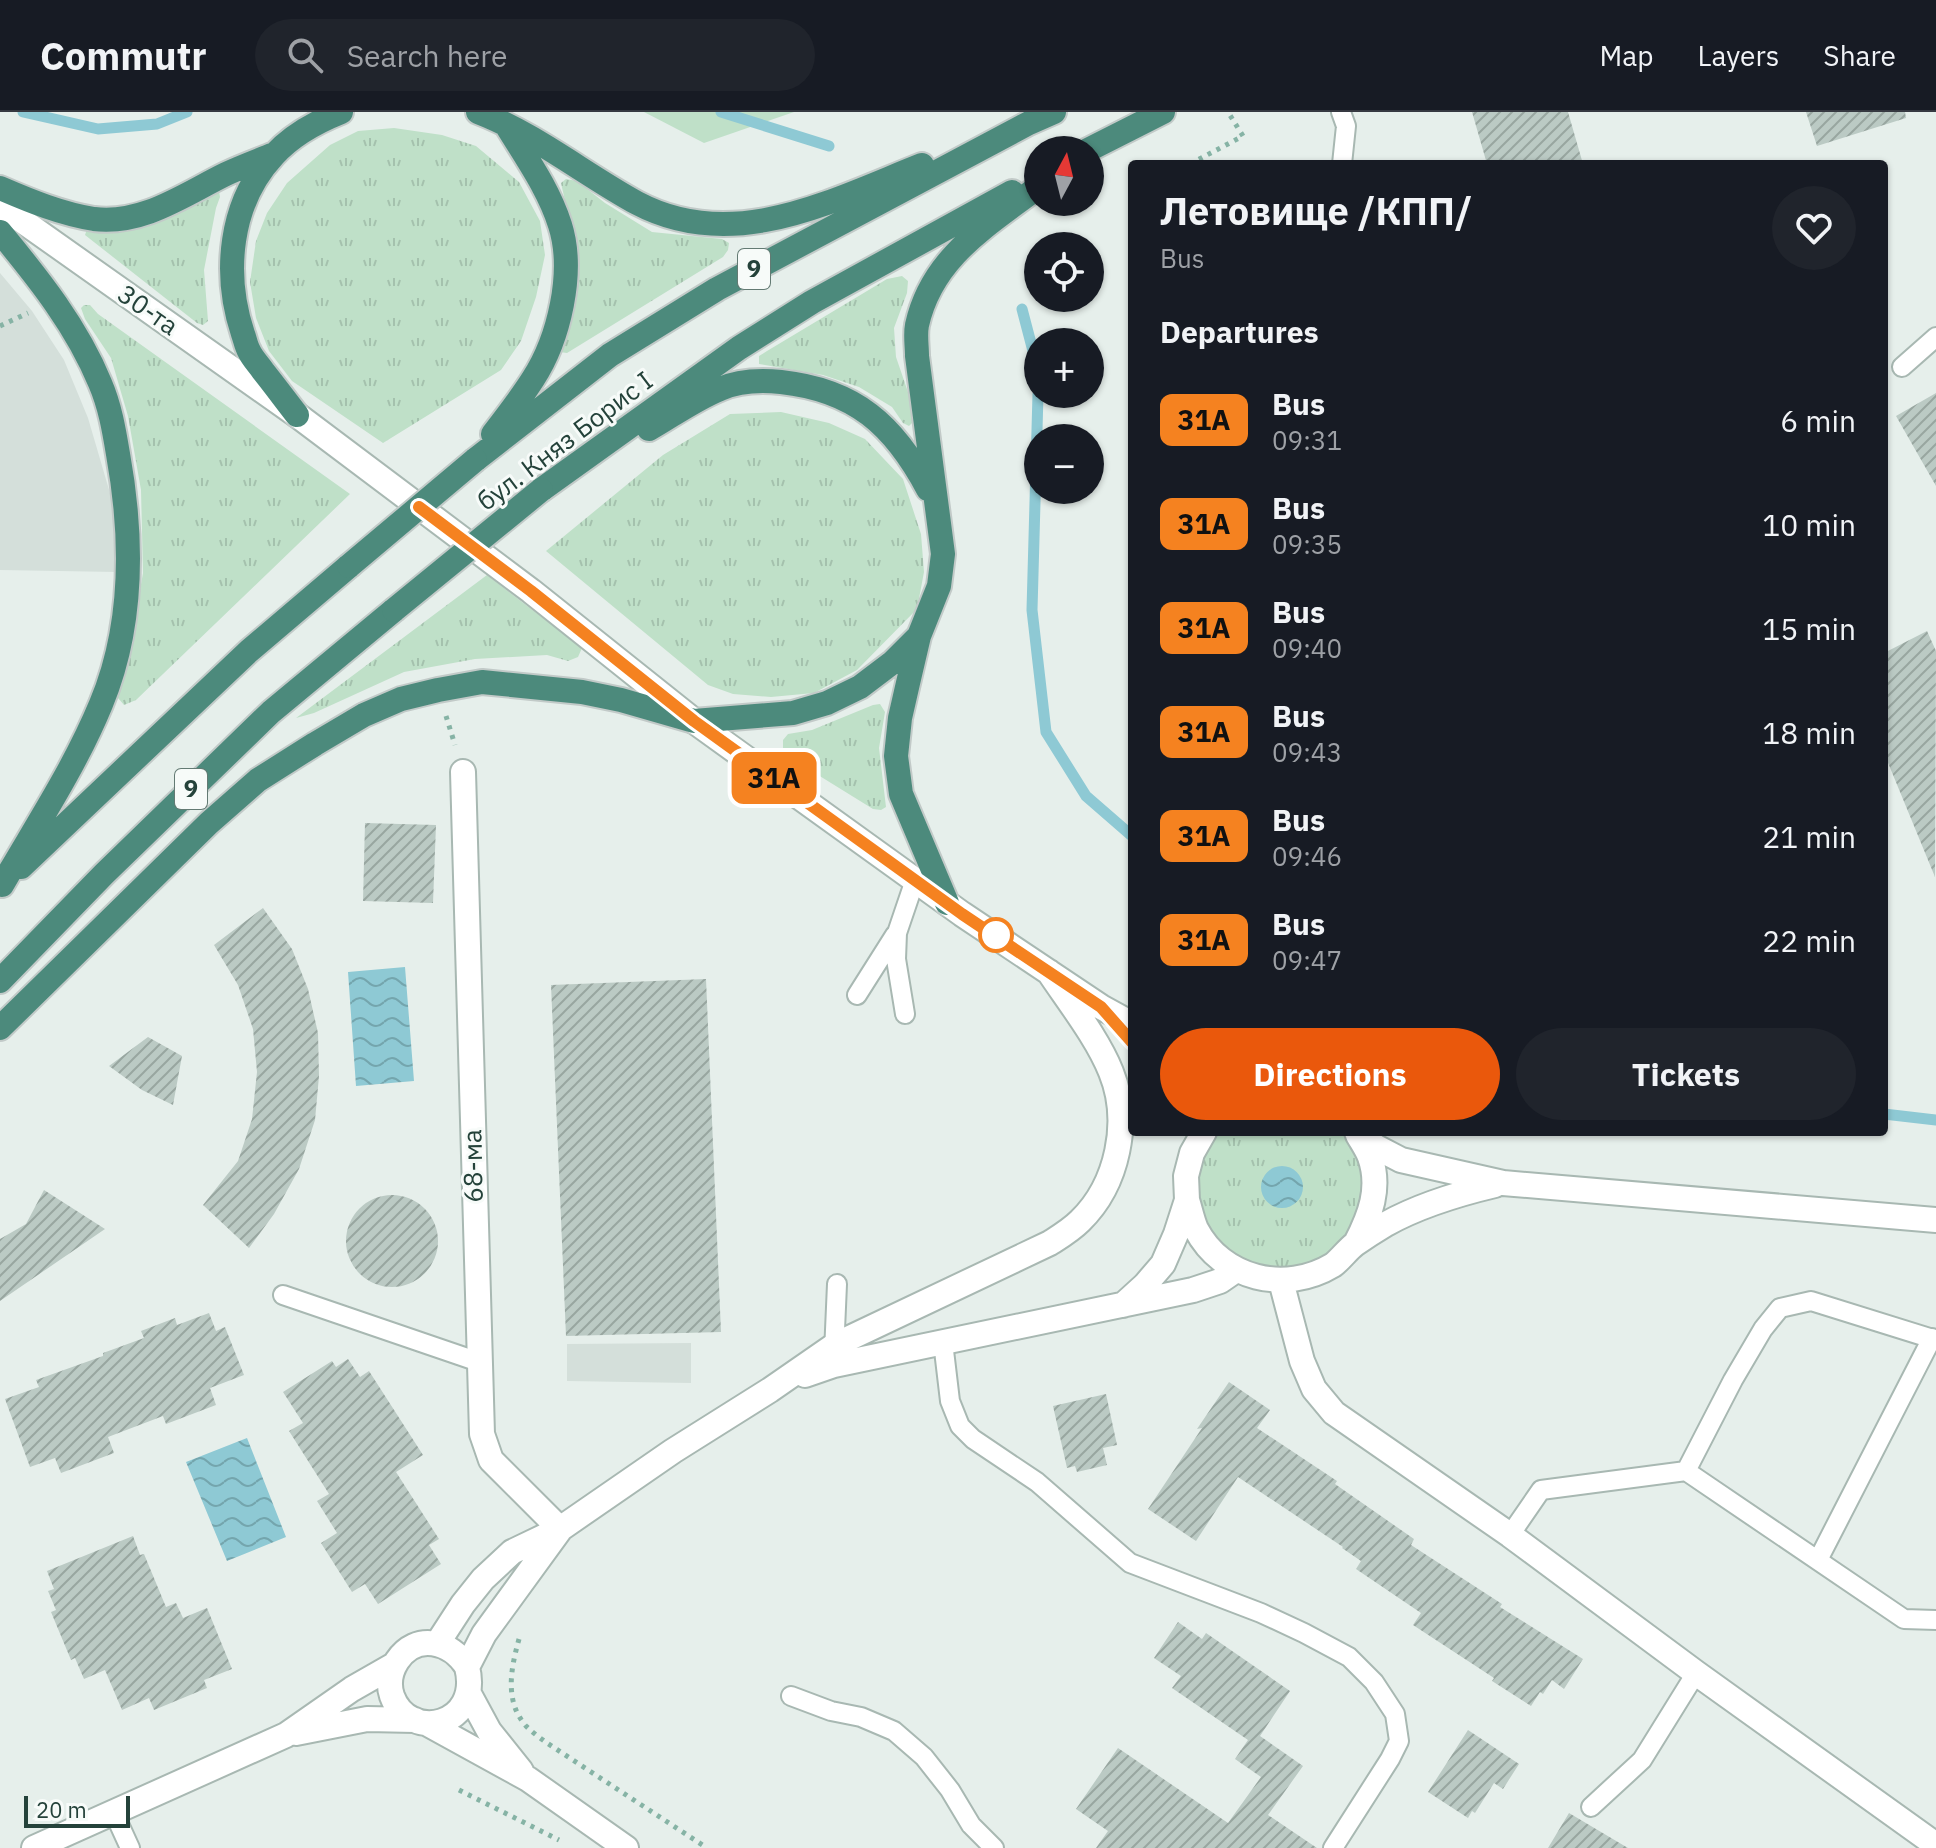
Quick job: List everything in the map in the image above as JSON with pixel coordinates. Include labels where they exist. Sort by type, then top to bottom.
[{"type":"highway","points":[[297,415],[249,352],[236,313],[231,276],[234,237],[243,203],[255,178],[274,154],[298,134],[322,119],[341,112]]},
{"type":"highway","points":[[478,112],[507,125],[659,213],[681,220],[731,225],[807,210],[1046,115]]},
{"type":"highway","points":[[1104,142],[1163,112]]},
{"type":"highway","name":"бул. Княз Борис I","points":[[1,886],[238,662],[475,460],[610,355],[717,289],[1046,115]]},
{"type":"highway","points":[[475,460],[534,378],[555,330],[565,278],[565,251],[554,208],[507,125]]},
{"type":"highway","points":[[0,188],[68,213],[95,219],[117,219],[144,214],[170,204],[230,172],[274,154]]},
{"type":"highway","name":"бул. Княз Борис I","points":[[0,981],[104,874],[271,712],[541,490],[751,340],[812,302],[1024,185]]},
{"type":"highway","points":[[947,903],[901,794],[896,756],[900,718],[919,636],[939,586],[943,554],[917,356],[916,327],[936,277],[950,258],[967,241],[1024,198]]},
{"type":"highway","points":[[0,232],[52,297],[101,384],[120,461],[129,551],[121,630],[115,663],[102,702],[83,743],[1,886]]},
{"type":"highway","points":[[541,490],[720,389],[743,383],[774,381],[803,384],[834,394],[862,408],[905,448],[935,502]]},
{"type":"highway","points":[[0,1028],[209,823],[258,780],[364,715],[401,699],[482,682],[582,692],[694,721],[793,713],[827,703],[860,687],[893,662],[919,636]]},
{"type":"street","name":"30-та","points":[[0,205],[297,415],[531,591],[694,721],[947,903],[1101,1007]]},
{"type":"street","name":"68-ма","points":[[463,772],[482,1434],[491,1460],[560,1529]]},
{"type":"street","points":[[437,1644],[483,1579],[512,1552],[560,1529],[673,1451],[770,1390],[1050,1243],[1082,1219],[1109,1180],[1121,1128],[1119,1099],[1112,1073],[1102,1054],[1049,972]]},
{"type":"street","points":[[1101,1007],[1128,1022]]},
{"type":"street","points":[[1101,1007],[1128,1037]]},
{"type":"street","points":[[1355,1245],[1369,1218],[1375,1188],[1370,1158],[1359,1136]]},
{"type":"street","points":[[1362,1136],[1401,1160],[1503,1183],[1936,1220]]},
{"type":"street","points":[[1193,1139],[1186,1176],[1187,1200],[1196,1228],[1212,1252],[1236,1270],[1258,1278],[1281,1281],[1309,1276],[1334,1264],[1387,1223],[1456,1194],[1503,1183]]},
{"type":"street","points":[[1121,1307],[1163,1264],[1187,1200]]},
{"type":"street","points":[[834,1355],[943,1342],[1121,1307],[1193,1290],[1220,1281],[1236,1270]]},
{"type":"street","points":[[1281,1281],[1302,1361],[1314,1389],[1334,1413],[1510,1535],[1936,1845]]},
{"type":"street","points":[[467,1667],[484,1634],[560,1529]]},
{"type":"street","points":[[286,1735],[367,1719],[422,1722],[442,1722],[454,1716],[469,1694],[467,1667],[460,1656],[437,1644],[412,1648],[401,1655],[394,1665],[390,1690],[403,1714],[422,1722],[528,1779],[626,1848]]},
{"type":"street","points":[[34,1848],[286,1735],[352,1689],[394,1665]]},
{"type":"street","points":[[469,1694],[489,1731],[528,1779]]},
{"type":"lane","points":[[1341,112],[1346,126],[1342,160]]},
{"type":"lane","points":[[1902,367],[1936,337]]},
{"type":"lane","points":[[857,995],[897,933],[915,880]]},
{"type":"lane","points":[[897,933],[896,959],[905,1014]]},
{"type":"lane","points":[[834,1355],[837,1284]]},
{"type":"lane","points":[[283,1295],[479,1362]]},
{"type":"lane","points":[[1686,1471],[1733,1380],[1763,1329],[1780,1308],[1811,1301],[1934,1339],[1818,1560]]},
{"type":"lane","points":[[943,1342],[950,1401],[960,1426],[973,1439],[1037,1482],[1130,1563],[1261,1613],[1304,1633],[1349,1657],[1374,1682],[1395,1714],[1399,1741],[1333,1848]]},
{"type":"lane","points":[[1510,1535],[1541,1490],[1686,1471],[1904,1619],[1936,1620]]},
{"type":"lane","points":[[1591,1807],[1642,1760],[1696,1673]]},
{"type":"lane","points":[[791,1696],[831,1711],[861,1717],[894,1731],[924,1757],[950,1790],[971,1825],[994,1848]]},
{"type":"lane","points":[[114,1813],[130,1848]]},
{"type":"path","points":[[1198,160],[1243,136],[1228,112]]},
{"type":"path","points":[[438,690],[463,772]]},
{"type":"path","points":[[510,1597],[523,1624],[514,1654],[512,1706],[526,1726],[707,1848]]},
{"type":"path","points":[[459,1790],[561,1842]]},
{"type":"shaded area","points":[[0,273],[32,311],[64,360],[88,418],[117,517],[117,572],[0,570]]},
{"type":"shaded area","points":[[691,1343],[691,1383],[567,1381],[567,1344]]},
{"type":"green space","points":[[644,112],[794,112],[704,143]]},
{"type":"green space","points":[[394,128],[442,135],[476,146],[519,182],[540,221],[545,255],[536,297],[521,341],[501,370],[383,443],[292,381],[269,351],[256,318],[250,282],[256,241],[267,213],[287,183],[330,145],[358,131]]},
{"type":"green space","points":[[566,179],[577,181],[605,203],[652,232],[722,239],[729,243],[728,250],[723,257],[567,353],[560,352],[568,214],[561,183]]},
{"type":"green space","points":[[219,191],[204,270],[208,321],[203,325],[85,235],[87,229]]},
{"type":"green space","points":[[902,276],[908,281],[907,293],[894,328],[896,357],[909,395],[913,422],[909,426],[903,423],[892,407],[859,387],[823,375],[759,364],[759,356],[767,351],[887,279]]},
{"type":"green space","points":[[90,305],[98,314],[350,494],[136,700],[124,705],[118,698],[118,689],[130,646],[143,573],[141,490],[128,416],[111,358],[85,319],[81,308]]},
{"type":"green space","points":[[781,412],[829,423],[865,439],[903,479],[921,534],[924,572],[917,609],[857,670],[814,693],[771,697],[733,694],[708,685],[546,551],[663,455],[730,414]]},
{"type":"green space","points":[[487,575],[582,648],[578,657],[568,661],[547,655],[475,659],[404,672],[314,713],[296,718]]},
{"type":"green space","points":[[880,704],[885,712],[879,748],[886,807],[881,810],[873,809],[789,757],[783,748],[783,740],[788,734],[812,730]]},
{"type":"green space","points":[[1202,1136],[1358,1136],[1375,1188],[1334,1264],[1258,1278],[1196,1228],[1192,1153]]},
{"type":"water","points":[[405,967],[414,1081],[356,1086],[348,972]]},
{"type":"water","points":[[1282,1166],[1297,1172],[1303,1187],[1297,1202],[1282,1208],[1267,1202],[1261,1187],[1267,1172]]},
{"type":"water","points":[[247,1438],[286,1537],[227,1561],[186,1462]]},
{"type":"building","points":[[1472,112],[1568,112],[1582,160],[1486,160]]},
{"type":"building","points":[[1806,112],[1905,112],[1906,118],[1817,146]]},
{"type":"building","points":[[1936,393],[1936,486],[1896,416]]},
{"type":"building","points":[[1927,631],[1936,651],[1935,877],[1888,763],[1888,651]]},
{"type":"building","points":[[365,823],[436,825],[433,903],[363,901]]},
{"type":"building","points":[[263,908],[292,949],[308,989],[318,1033],[319,1076],[315,1120],[299,1169],[274,1214],[249,1248],[203,1205],[238,1161],[252,1119],[257,1072],[253,1029],[238,985],[214,945]]},
{"type":"building","points":[[706,979],[721,1332],[566,1336],[551,985]]},
{"type":"building","points":[[148,1037],[182,1056],[173,1105],[142,1090],[109,1066]]},
{"type":"building","points":[[44,1190],[105,1229],[0,1301],[0,1239],[26,1224]]},
{"type":"building","points":[[383,1195],[401,1195],[418,1202],[431,1215],[438,1241],[431,1267],[418,1280],[401,1287],[383,1287],[366,1280],[353,1267],[346,1250],[346,1232],[353,1215],[366,1202]]},
{"type":"building","points":[[209,1313],[216,1331],[225,1327],[244,1375],[210,1388],[216,1405],[166,1424],[163,1416],[108,1437],[114,1453],[61,1473],[55,1458],[30,1467],[5,1399],[39,1387],[36,1380],[144,1338],[141,1331],[175,1318],[177,1325]]},
{"type":"building","points":[[348,1359],[360,1377],[369,1371],[423,1455],[396,1472],[439,1539],[429,1545],[441,1564],[378,1604],[365,1584],[352,1592],[321,1543],[337,1533],[317,1501],[329,1494],[289,1431],[303,1423],[283,1392],[332,1361],[336,1367]]},
{"type":"building","points":[[1229,1382],[1270,1410],[1257,1428],[1337,1481],[1335,1484],[1414,1539],[1411,1545],[1502,1604],[1500,1607],[1583,1659],[1564,1689],[1552,1680],[1531,1706],[1492,1681],[1494,1678],[1413,1625],[1421,1613],[1356,1569],[1361,1561],[1238,1477],[1196,1541],[1148,1509]]},
{"type":"building","points":[[1106,1394],[1117,1445],[1103,1448],[1107,1465],[1077,1472],[1075,1466],[1067,1468],[1053,1406]]},
{"type":"building","points":[[133,1536],[166,1607],[176,1603],[183,1618],[207,1608],[232,1669],[204,1680],[207,1688],[154,1710],[149,1698],[122,1710],[105,1670],[84,1679],[75,1658],[71,1660],[51,1612],[56,1610],[48,1591],[54,1589],[47,1571]]},
{"type":"building","points":[[1178,1622],[1202,1639],[1206,1633],[1290,1691],[1260,1736],[1303,1766],[1268,1815],[1317,1848],[1096,1848],[1108,1831],[1076,1809],[1118,1748],[1228,1823],[1261,1777],[1235,1759],[1248,1740],[1172,1688],[1181,1676],[1154,1658]]},
{"type":"building","points":[[1468,1730],[1519,1764],[1503,1789],[1494,1783],[1475,1813],[1472,1811],[1468,1818],[1428,1792]]},
{"type":"building","points":[[1569,1813],[1628,1848],[1548,1848]]},
{"type":"waterway","points":[[23,112],[98,129],[157,124],[187,112]]},
{"type":"waterway","points":[[721,112],[829,146]]},
{"type":"waterway","points":[[1022,309],[1027,328]]},
{"type":"waterway","points":[[1038,408],[1032,610],[1046,732],[1086,796],[1128,833]]},
{"type":"waterway","points":[[1888,1114],[1936,1120]]},
{"type":"bus line","name":"31А","points":[[419,507],[531,591],[694,721],[962,914],[1101,1007],[1128,1037]]}]
